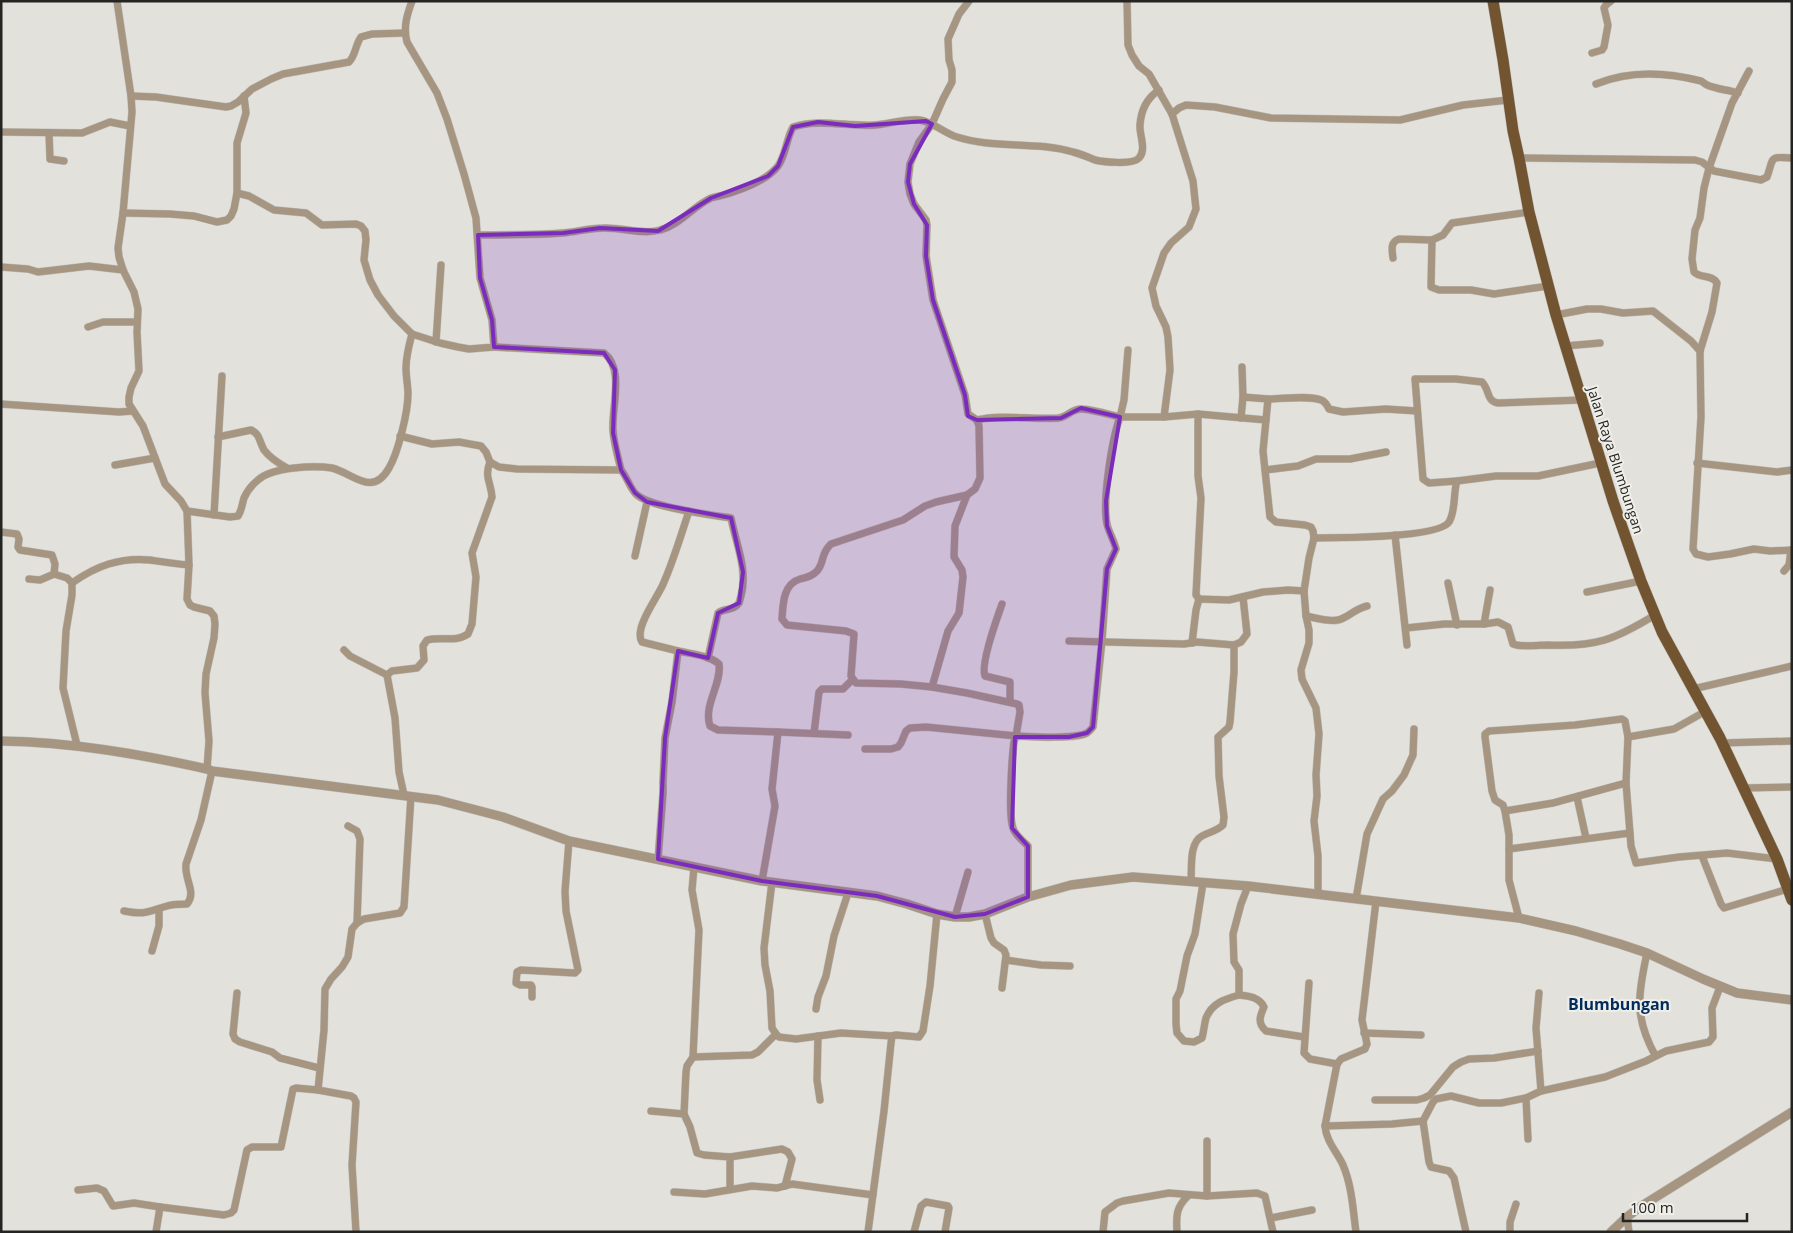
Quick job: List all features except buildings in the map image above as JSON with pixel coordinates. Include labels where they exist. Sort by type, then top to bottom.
[{"type":"main road","name":"Jalan Raya Blumbungan","points":[[1493,1],[1513,131],[1529,212],[1556,315],[1600,463],[1641,581],[1662,632],[1706,711],[1744,788],[1777,859],[1792,900]]},
{"type":"street","points":[[117,1],[131,96],[123,213],[118,248],[123,270],[137,300],[139,371],[129,397],[133,411],[144,426],[164,484],[181,501],[187,511],[189,565],[187,598],[194,607],[210,611],[214,616],[215,624],[206,674],[205,693],[209,770],[201,820],[185,872],[192,892],[191,899],[187,904],[169,905],[159,910],[137,914],[124,912]]},
{"type":"street","points":[[412,1],[404,33],[407,42],[437,93],[447,119],[473,205],[478,235],[480,278],[492,320],[494,347]]},
{"type":"street","points":[[932,687],[948,632],[955,623],[959,613],[962,570],[954,557],[956,526],[968,495],[975,489],[980,478],[980,431],[977,420],[968,414],[965,395],[937,315],[926,256],[926,220],[914,204],[908,182],[910,164],[916,149],[932,124],[952,82],[948,39],[956,20],[969,1]]},
{"type":"street","points":[[1127,1],[1128,45],[1132,56],[1139,66],[1149,74],[1172,114],[1193,181],[1196,209],[1189,227],[1172,242],[1164,253],[1152,288],[1156,306],[1166,327],[1168,337],[1170,370],[1164,417]]},
{"type":"street","points":[[1592,53],[1602,50],[1604,47],[1608,25],[1604,8],[1611,1]]},
{"type":"street","points":[[131,96],[231,106],[262,82],[282,74],[304,72],[328,65],[349,62],[354,57],[355,46],[361,37],[372,34],[404,33]]},
{"type":"street","points":[[1749,71],[1732,104],[1709,168],[1700,218],[1695,230],[1692,260],[1694,272],[1700,276],[1715,280],[1717,288],[1700,351],[1701,417],[1693,547],[1696,554],[1708,557],[1754,549],[1770,551],[1791,550],[1788,565],[1784,571]]},
{"type":"street","points":[[1596,84],[1617,76],[1629,74],[1670,74],[1738,93]]},
{"type":"street","points":[[478,235],[563,233],[600,228],[648,232],[658,231],[667,228],[711,198],[733,192],[768,176],[778,166],[788,135],[793,127],[818,122],[855,126],[917,119],[958,137],[992,145],[1058,148],[1097,160],[1126,163],[1139,158],[1142,145],[1140,124],[1144,109],[1148,98],[1159,90]]},
{"type":"street","points":[[123,213],[194,216],[217,222],[227,220],[232,216],[237,193],[237,143],[246,113],[244,96]]},
{"type":"street","points":[[1172,114],[1186,104],[1215,107],[1271,118],[1400,120],[1463,105],[1508,100]]},
{"type":"street","points":[[1,132],[82,133],[110,122],[130,126]]},
{"type":"street","points":[[49,133],[50,159],[64,161]]},
{"type":"street","points":[[1519,158],[1695,160],[1702,162],[1709,168],[1761,180],[1766,177],[1773,159],[1778,156],[1792,158]]},
{"type":"street","points":[[237,193],[249,196],[274,210],[306,213],[322,225],[356,224],[361,226],[365,231],[364,260],[370,280],[378,295],[394,316],[412,334],[436,342],[469,349],[494,347],[604,353],[611,358],[616,381],[612,414],[613,433],[621,470],[635,493],[647,502],[731,518],[744,572],[743,587],[739,603],[731,609],[718,612],[708,658]]},
{"type":"street","points":[[1392,258],[1392,244],[1395,240],[1432,240],[1443,234],[1452,223],[1457,221],[1529,212]]},
{"type":"street","points":[[1432,240],[1431,286],[1439,290],[1471,290],[1494,294],[1548,286]]},
{"type":"street","points":[[436,342],[441,265]]},
{"type":"street","points":[[1,268],[28,269],[38,272],[89,266],[123,270]]},
{"type":"street","points":[[1556,315],[1586,309],[1601,309],[1617,313],[1653,311],[1700,351]]},
{"type":"street","points":[[88,328],[103,322],[137,322]]},
{"type":"street","points":[[187,511],[230,517],[238,516],[248,491],[259,479],[267,473],[287,468],[333,468],[362,482],[371,482],[382,477],[396,454],[408,402],[406,366],[412,334]]},
{"type":"street","points":[[1565,346],[1600,343]]},
{"type":"street","points":[[865,749],[891,749],[898,747],[906,731],[910,728],[926,726],[1016,736],[1068,736],[1087,733],[1093,727],[1107,569],[1116,549],[1107,526],[1106,502],[1115,429],[1124,400],[1128,350]]},
{"type":"street","points":[[1241,418],[1243,397],[1242,367]]},
{"type":"street","points":[[214,515],[222,376]]},
{"type":"street","points":[[1581,400],[1494,403],[1489,399],[1487,388],[1482,382],[1417,378],[1414,380],[1422,476],[1429,483],[1496,476],[1538,476],[1600,463]]},
{"type":"street","points":[[1243,397],[1268,399],[1310,398],[1322,400],[1332,411],[1343,412],[1386,409],[1417,411]]},
{"type":"street","points":[[1268,399],[1263,451],[1270,517],[1273,521],[1284,524],[1311,527],[1314,538],[1304,591],[1309,636],[1302,679],[1316,708],[1320,734],[1314,821],[1318,856],[1318,894]]},
{"type":"street","points":[[1,404],[120,412],[133,411]]},
{"type":"street","points":[[977,420],[988,418],[1061,418],[1076,408],[1095,410],[1120,417],[1164,417],[1198,414],[1266,420]]},
{"type":"street","points":[[1192,643],[1199,599],[1196,595],[1201,498],[1198,476],[1198,414]]},
{"type":"street","points":[[218,437],[251,430],[257,433],[265,450],[274,461],[287,468]]},
{"type":"street","points":[[387,675],[392,671],[417,668],[424,660],[423,646],[427,640],[441,638],[456,640],[468,634],[472,624],[476,577],[472,553],[492,497],[492,490],[487,475],[490,462],[481,446],[459,442],[432,444],[400,436]]},
{"type":"street","points":[[1265,470],[1298,466],[1316,459],[1350,459],[1386,452]]},
{"type":"street","points":[[115,465],[155,458]]},
{"type":"street","points":[[490,462],[499,467],[517,469],[621,470]]},
{"type":"street","points":[[1697,463],[1777,472],[1792,470]]},
{"type":"street","points":[[1314,538],[1362,538],[1418,532],[1442,527],[1449,521],[1453,511],[1454,489],[1457,481]]},
{"type":"street","points":[[852,680],[854,634],[846,631],[787,625],[784,623],[782,619],[784,596],[789,586],[797,580],[810,577],[818,570],[822,563],[824,550],[831,544],[904,520],[925,506],[936,502],[968,495]]},
{"type":"street","points":[[635,556],[647,502]]},
{"type":"street","points":[[689,511],[664,582],[654,599],[639,638],[642,642],[708,658],[719,664],[720,669],[708,721],[710,726],[718,730],[848,735]]},
{"type":"street","points":[[1,532],[17,534],[20,550],[52,555],[55,564],[54,574]]},
{"type":"street","points":[[1395,534],[1407,645]]},
{"type":"street","points":[[72,583],[98,567],[130,559],[189,565]]},
{"type":"street","points":[[29,579],[40,580],[54,574],[67,578],[72,583],[65,641],[63,688],[77,745]]},
{"type":"street","points":[[1587,592],[1641,581]]},
{"type":"street","points":[[1448,583],[1457,625]]},
{"type":"street","points":[[1484,624],[1490,590]]},
{"type":"street","points":[[1199,599],[1229,600],[1263,592],[1304,591]]},
{"type":"street","points":[[1069,641],[1234,645],[1241,642],[1246,634],[1243,597]]},
{"type":"street","points":[[1002,604],[983,673],[985,676],[1010,682],[1010,702]]},
{"type":"street","points":[[1306,616],[1338,620],[1356,609],[1366,606]]},
{"type":"street","points":[[1406,628],[1444,624],[1498,622],[1508,627],[1513,644],[1516,645],[1577,646],[1624,634],[1655,615]]},
{"type":"street","points":[[1191,880],[1194,845],[1197,839],[1219,829],[1223,825],[1218,737],[1228,727],[1230,722],[1234,645]]},
{"type":"street","points":[[344,650],[350,656],[387,675]]},
{"type":"street","points":[[658,859],[665,738],[672,702],[678,651]]},
{"type":"street","points":[[1693,689],[1792,666]]},
{"type":"street","points":[[318,1090],[324,1030],[325,989],[348,957],[352,929],[357,923],[364,920],[400,913],[404,907],[407,795],[399,772],[394,718],[387,675]]},
{"type":"street","points":[[852,680],[856,683],[932,687],[1017,704],[1019,708],[1013,748],[1012,828],[1028,846],[1028,897]]},
{"type":"street","points":[[814,733],[819,692],[822,689],[843,689],[852,680]]},
{"type":"street","points":[[1628,737],[1674,729],[1706,711]]},
{"type":"street","points":[[1518,918],[1509,880],[1509,849],[1505,811],[1503,805],[1495,800],[1493,796],[1485,737],[1488,731],[1574,725],[1622,719],[1625,721],[1628,737],[1626,784],[1631,846],[1637,863],[1727,853],[1777,859]]},
{"type":"street","points":[[1356,899],[1367,834],[1383,799],[1404,775],[1413,755],[1414,730]]},
{"type":"street","points":[[762,881],[775,806],[772,789],[778,732]]},
{"type":"street","points":[[1,741],[77,745],[149,756],[209,770],[304,784],[407,795],[460,805],[503,817],[569,841],[762,881],[876,896],[937,914],[955,917],[986,914],[1028,897],[1070,884],[1133,877],[1191,880],[1203,883],[1248,886],[1518,918],[1593,935],[1647,953],[1720,987],[1738,993],[1792,1000]]},
{"type":"street","points":[[1722,743],[1792,741]]},
{"type":"street","points":[[1505,811],[1576,797],[1626,784]]},
{"type":"street","points":[[1744,788],[1792,787]]},
{"type":"street","points":[[1576,797],[1586,838]]},
{"type":"street","points":[[348,826],[357,831],[360,840],[357,923]]},
{"type":"street","points":[[1509,849],[1630,833]]},
{"type":"street","points":[[532,997],[531,985],[520,985],[516,982],[517,972],[521,970],[575,973],[578,970],[566,911],[565,891],[569,841]]},
{"type":"street","points":[[1702,856],[1724,908],[1788,889]]},
{"type":"street","points":[[694,867],[692,890],[699,930],[698,981],[693,1057],[687,1066],[686,1072],[684,1114],[690,1127],[697,1153],[730,1157],[782,1149],[788,1152],[792,1159],[785,1186]]},
{"type":"street","points":[[955,917],[968,872]]},
{"type":"street","points":[[772,882],[764,948],[770,991],[772,1028],[779,1037],[796,1039],[840,1033],[896,1035],[919,1038],[923,1031],[930,986],[937,914]]},
{"type":"street","points":[[1203,883],[1195,934],[1187,956],[1180,990],[1176,999],[1176,1024],[1179,1037],[1184,1041],[1194,1042],[1202,1038],[1206,1018],[1211,1009],[1216,1004],[1239,995],[1256,998],[1262,1002],[1264,1007],[1260,1018],[1261,1024],[1266,1031],[1304,1037]]},
{"type":"street","points":[[1239,995],[1239,970],[1234,962],[1233,934],[1240,904],[1248,886]]},
{"type":"street","points":[[816,1009],[818,997],[826,976],[834,936],[848,893]]},
{"type":"street","points":[[1356,1232],[1347,1178],[1343,1165],[1327,1135],[1325,1126],[1337,1064],[1341,1059],[1365,1049],[1367,1044],[1362,1020],[1376,901]]},
{"type":"street","points":[[152,951],[158,926],[159,910]]},
{"type":"street","points":[[986,914],[991,938],[994,943],[1004,950],[1006,960],[1002,988]]},
{"type":"street","points":[[1647,953],[1639,990],[1640,1003],[1643,1029],[1655,1055]]},
{"type":"street","points":[[1006,960],[1041,965],[1070,966]]},
{"type":"street","points":[[1309,983],[1304,1037],[1306,1056],[1310,1059],[1337,1064]]},
{"type":"street","points":[[1466,1232],[1454,1178],[1449,1171],[1433,1168],[1430,1165],[1423,1121],[1433,1102],[1441,1097],[1451,1096],[1479,1103],[1501,1103],[1526,1098],[1541,1091],[1605,1077],[1666,1051],[1712,1040],[1712,1008],[1720,987]]},
{"type":"street","points":[[237,993],[233,1034],[235,1038],[240,1042],[272,1052],[280,1058],[319,1068]]},
{"type":"street","points":[[1538,993],[1536,1020],[1541,1091]]},
{"type":"street","points":[[1364,1033],[1421,1035]]},
{"type":"street","points":[[693,1057],[752,1055],[758,1052],[776,1034]]},
{"type":"street","points":[[818,1036],[817,1080],[820,1100]]},
{"type":"street","points":[[868,1232],[892,1036]]},
{"type":"street","points":[[1374,1100],[1417,1100],[1424,1098],[1430,1095],[1453,1067],[1461,1062],[1469,1059],[1494,1058],[1538,1051]]},
{"type":"street","points":[[78,1190],[97,1188],[104,1191],[114,1206],[134,1203],[224,1215],[231,1213],[234,1210],[247,1150],[252,1147],[281,1146],[293,1089],[318,1090],[351,1096],[356,1102],[352,1189],[356,1232]]},
{"type":"street","points":[[1526,1098],[1528,1139]]},
{"type":"street","points":[[651,1111],[684,1114]]},
{"type":"street","points":[[1611,1232],[1627,1217],[1676,1184],[1792,1112]]},
{"type":"street","points":[[1325,1126],[1423,1121]]},
{"type":"street","points":[[1207,1141],[1207,1196]]},
{"type":"street","points":[[730,1157],[730,1190]]},
{"type":"street","points":[[674,1192],[705,1194],[752,1186],[770,1188],[801,1185],[873,1195]]},
{"type":"street","points":[[1103,1232],[1105,1212],[1117,1202],[1169,1193],[1188,1196],[1262,1194],[1265,1196],[1273,1232]]},
{"type":"street","points":[[1177,1232],[1177,1210],[1188,1196]]},
{"type":"street","points":[[914,1232],[921,1206],[926,1202],[948,1206],[945,1232]]},
{"type":"street","points":[[1510,1232],[1510,1222],[1516,1204]]},
{"type":"street","points":[[156,1232],[160,1207]]},
{"type":"street","points":[[1271,1218],[1312,1210]]},
{"type":"street","points":[[1627,1217],[1629,1232]]},
{"type":"highlighted area","points":[[926,121],[932,124],[910,164],[908,182],[914,204],[927,225],[926,256],[933,300],[965,395],[968,416],[977,420],[1061,418],[1081,408],[1120,417],[1106,501],[1107,526],[1116,549],[1107,569],[1093,727],[1087,733],[1069,737],[1015,737],[1012,828],[1028,846],[1028,897],[985,914],[955,917],[877,896],[762,881],[658,859],[665,738],[676,658],[678,651],[708,658],[718,613],[739,603],[743,572],[731,518],[647,502],[635,493],[621,470],[613,433],[615,370],[604,353],[494,347],[492,320],[480,278],[478,235],[563,233],[600,228],[658,231],[711,198],[768,176],[778,166],[793,127],[818,122],[855,126]]},
{"type":"district","name":"Blumbungan","points":[[1619,1004]]}]
